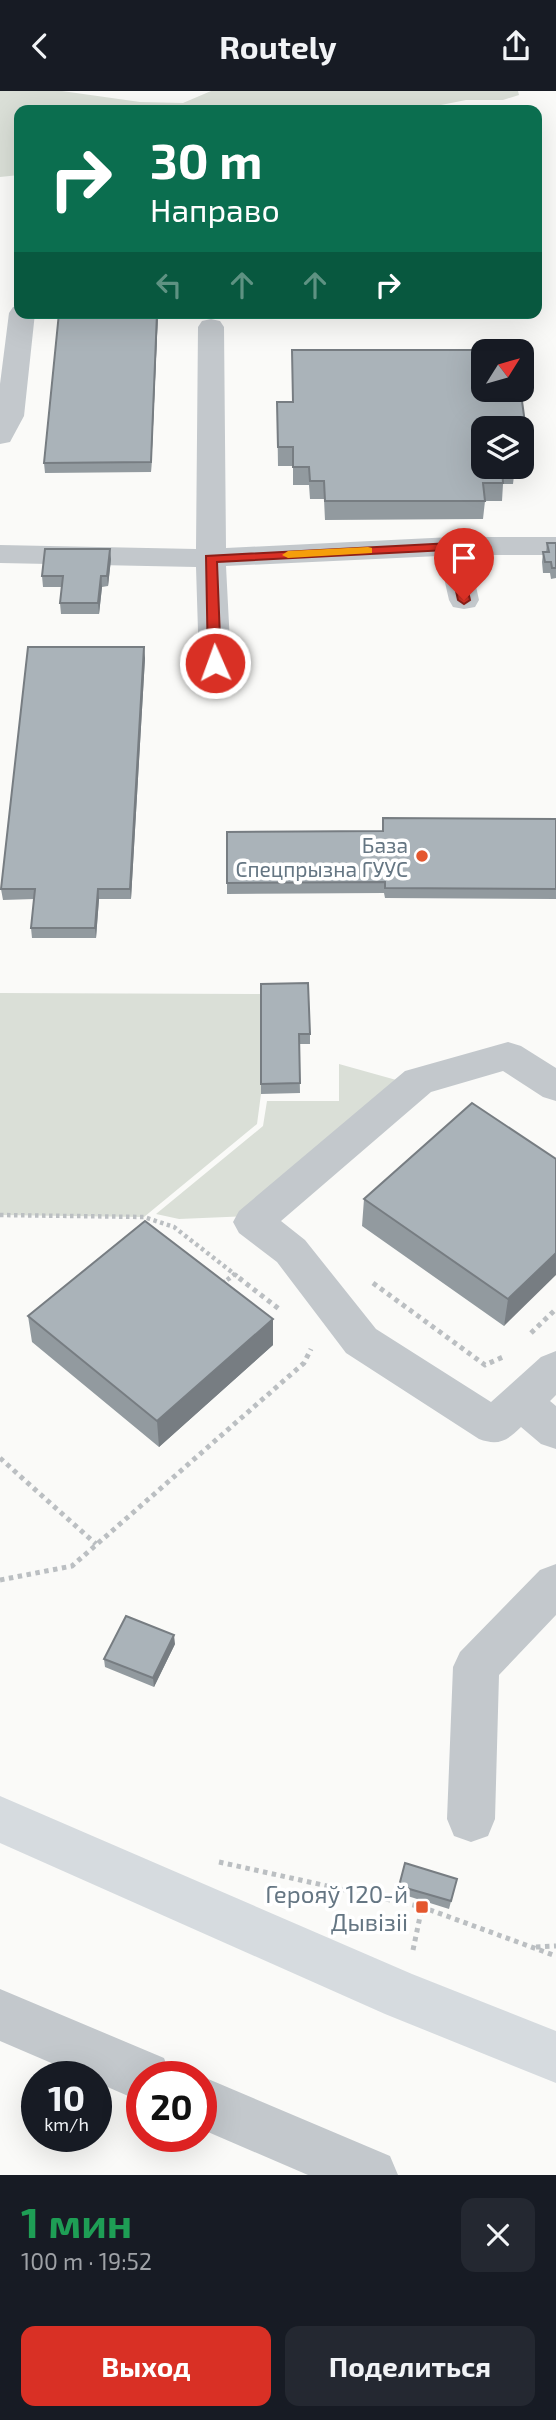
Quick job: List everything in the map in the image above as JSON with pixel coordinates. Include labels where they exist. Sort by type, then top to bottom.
[{"type":"main road","points":[[0,1819],[403,1996],[556,2057]]},
{"type":"lane","points":[[0,436],[10,416],[21,319]]},
{"type":"lane","points":[[211,327],[211,558],[215,663]]},
{"type":"lane","points":[[0,554],[211,558],[452,547],[556,546]]},
{"type":"lane","points":[[452,547],[464,600]]},
{"type":"lane","points":[[556,1087],[508,1056],[418,1081],[253,1221],[291,1251],[361,1341],[494,1426],[556,1369]]},
{"type":"lane","points":[[520,1401],[556,1431]]},
{"type":"lane","points":[[471,1819],[476,1667],[556,1584]]},
{"type":"lane","points":[[0,2015],[126,2069]]},
{"type":"lane","points":[[217,2109],[371,2175]]},
{"type":"path","points":[[0,1215],[144,1217],[174,1227],[288,1316]]},
{"type":"path","points":[[217,1288],[236,1273]]},
{"type":"path","points":[[365,1277],[485,1365],[510,1353]]},
{"type":"path","points":[[528,1336],[556,1309]]},
{"type":"path","points":[[0,1580],[72,1566],[304,1363],[312,1351],[311,1341]]},
{"type":"path","points":[[0,1458],[96,1544]]},
{"type":"path","points":[[342,1888],[422,1907],[556,1956]]},
{"type":"path","points":[[531,1947],[556,1946]]},
{"type":"shaded area","points":[[0,91],[62,91],[140,102],[183,103],[211,91],[518,91],[519,95],[503,100],[466,100],[441,105],[14,105],[14,176],[0,177]]},
{"type":"shaded area","points":[[0,993],[261,994],[261,1094],[257,1124],[144,1217],[0,1215]]},
{"type":"shaded area","points":[[339,1064],[407,1083],[250,1216],[179,1219],[156,1214],[263,1126],[267,1101],[339,1101]]},
{"type":"building","points":[[58,319],[157,319],[151,462],[44,463]]},
{"type":"building","points":[[292,350],[471,350],[471,403],[522,403],[524,416],[471,416],[471,479],[503,479],[503,483],[483,483],[485,501],[325,501],[324,481],[310,481],[309,467],[293,467],[293,447],[278,447],[277,402],[293,402]]},
{"type":"building","points":[[547,543],[556,543],[556,568],[552,568],[551,562],[545,562],[543,552],[549,552]]},
{"type":"building","points":[[45,549],[110,549],[107,576],[101,576],[98,603],[60,603],[63,576],[42,576]]},
{"type":"building","points":[[28,647],[144,647],[130,889],[98,889],[95,928],[31,928],[35,889],[1,889]]},
{"type":"building","points":[[383,818],[556,819],[556,889],[385,888],[385,882],[227,883],[227,832],[383,831]]},
{"type":"building","points":[[308,983],[310,1034],[299,1034],[300,1083],[261,1084],[261,984]]},
{"type":"building","points":[[472,1103],[556,1159],[556,1253],[508,1299],[364,1199]]},
{"type":"building","points":[[145,1221],[273,1319],[157,1421],[28,1316]]},
{"type":"building","points":[[126,1616],[174,1635],[153,1678],[104,1659]]},
{"type":"building","points":[[405,1863],[457,1879],[451,1901],[399,1886]]},
{"type":"slow traffic","points":[[288,555],[368,551]]},
{"type":"place","name":"База Спецпрызна ГУУС","points":[[422,856]]},
{"type":"place","name":"Герояў 120-й Дывізіі","points":[[422,1907]]},
{"type":"route","points":[[215,663],[211,558],[452,547],[464,600]]}]
